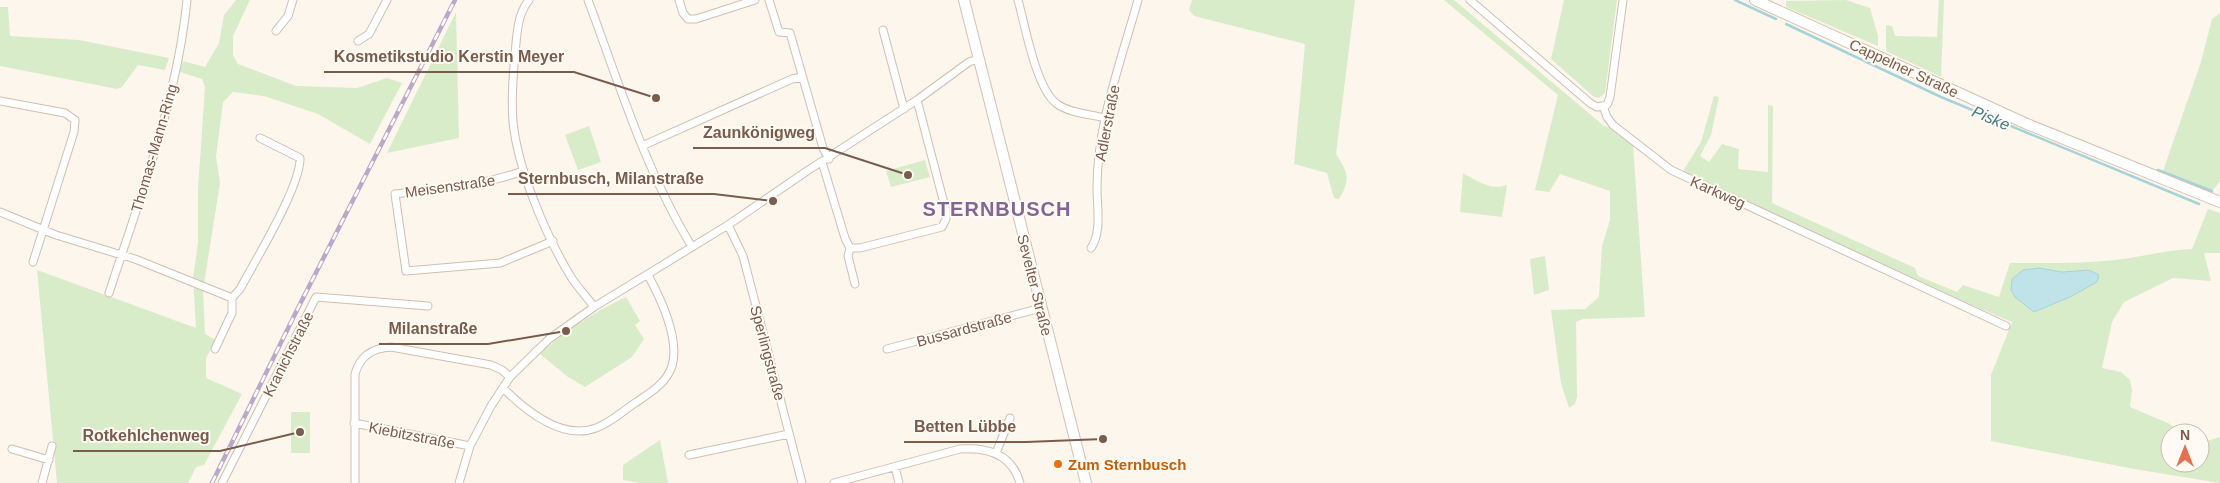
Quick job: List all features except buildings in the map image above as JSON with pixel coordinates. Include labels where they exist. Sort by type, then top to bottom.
[{"type":"street","name":"Thomas-Mann-Ring","points":[[109,292],[164,113],[182,38],[187,0]]},
{"type":"street","points":[[276,31],[288,16],[293,0]]},
{"type":"street","points":[[358,41],[369,34],[387,0]]},
{"type":"street","points":[[529,0],[522,9],[514,62],[513,121],[523,171],[552,242],[572,278],[594,307]]},
{"type":"street","points":[[588,0],[642,146],[672,214],[692,247]]},
{"type":"street","points":[[679,0],[683,13],[688,19],[696,19],[755,0]]},
{"type":"street","points":[[769,0],[779,32],[790,33],[823,148],[845,238],[850,248],[848,256],[855,284]]},
{"type":"street","name":"Sevelter Straße","points":[[964,0],[1086,483]]},
{"type":"street","points":[[1018,0],[1040,79],[1047,94],[1056,103],[1067,109],[1105,118]]},
{"type":"street","name":"Adlerstraße","points":[[1092,248],[1097,239],[1097,178],[1105,118],[1138,0]]},
{"type":"street","points":[[1470,0],[1590,103],[1597,106],[1607,105],[1610,97],[1622,0]]},
{"type":"street","name":"Cappelner Straße","points":[[1755,0],[2027,124],[2220,202]]},
{"type":"street","points":[[883,30],[904,109]]},
{"type":"street","points":[[459,483],[470,446],[487,413],[510,377],[549,339],[594,307],[728,225],[904,109],[969,62],[978,59]]},
{"type":"street","points":[[642,146],[802,76]]},
{"type":"street","points":[[850,248],[860,248],[942,227],[946,219],[946,210],[916,100]]},
{"type":"street","points":[[0,101],[65,114],[74,120],[74,132],[33,262]]},
{"type":"street","name":"Karkweg","points":[[1604,106],[1607,117],[1614,125],[1671,170],[2006,326]]},
{"type":"street","points":[[215,349],[232,313],[232,298],[240,289],[290,195],[300,166],[300,158],[295,154],[260,138]]},
{"type":"street","name":"Meisenstraße","points":[[523,171],[466,186],[395,194],[406,271],[500,263],[552,242]]},
{"type":"street","points":[[0,212],[44,230],[136,259],[232,298]]},
{"type":"street","name":"Sperlingstraße","points":[[728,225],[742,256],[802,483]]},
{"type":"street","points":[[503,388],[517,402],[552,425],[569,430],[596,428],[650,393],[664,381],[672,366],[674,348],[667,317],[648,275]]},
{"type":"street","name":"Kranichstraße","points":[[222,483],[316,297],[428,306]]},
{"type":"street","name":"Bussardstraße","points":[[887,349],[1041,308]]},
{"type":"street","points":[[354,483],[355,374],[357,366],[367,354],[382,348],[391,347],[491,365],[502,370],[510,377]]},
{"type":"street","points":[[996,453],[1010,418]]},
{"type":"street","name":"Kiebitzstraße","points":[[354,423],[470,446]]},
{"type":"street","points":[[689,455],[789,434]]},
{"type":"street","points":[[42,483],[52,446]]},
{"type":"street","points":[[834,483],[960,449],[978,448],[996,453],[1006,460],[1017,472],[1020,483]]},
{"type":"street","points":[[12,449],[48,460]]},
{"type":"street","points":[[895,467],[899,483]]},
{"type":"green space","points":[[236,0],[250,0],[233,36],[233,55],[238,64],[296,86],[357,88],[387,78],[402,83],[370,144],[318,114],[264,96],[233,92],[223,102],[216,157],[220,183],[203,290],[205,334],[216,340],[206,358],[206,378],[242,394],[204,465],[196,467],[188,483],[57,483],[37,270],[196,328],[193,278],[198,243],[198,189],[205,87],[202,79],[180,72],[183,61],[205,67],[219,43],[224,15]]},
{"type":"green space","points":[[1192,0],[1355,0],[1336,154],[1346,176],[1345,186],[1339,199],[1334,198],[1327,173],[1294,164],[1305,44],[1194,16],[1189,10]]},
{"type":"green space","points":[[1444,0],[1454,0],[1604,126],[1611,128],[1633,145],[1645,317],[1583,319],[1576,322],[1577,397],[1575,404],[1569,408],[1561,383],[1551,310],[1585,309],[1599,297],[1602,246],[1610,220],[1610,191],[1560,174],[1549,192],[1535,190],[1558,95]]},
{"type":"green space","points":[[1564,0],[1617,0],[1605,93],[1599,98],[1594,97],[1551,59]]},
{"type":"green space","points":[[1846,0],[1870,8],[1878,36],[1878,46],[1786,7],[1786,1]]},
{"type":"green space","points":[[1939,0],[1944,0],[1941,77],[1886,51],[1886,25],[1892,26],[1895,36],[1937,37]]},
{"type":"green space","points":[[0,7],[8,7],[10,36],[79,40],[169,58],[165,70],[138,65],[122,87],[117,89],[0,66]]},
{"type":"green space","points":[[456,12],[459,138],[387,153]]},
{"type":"green space","points":[[2220,13],[2220,181],[2213,190],[2163,171],[2201,62],[2212,19]]},
{"type":"green space","points":[[1714,96],[1719,97],[1711,135],[1700,156],[1709,162],[1722,144],[1739,149],[1738,169],[1768,172],[1768,105],[1773,106],[1772,203],[1915,268],[1918,276],[1957,292],[1963,285],[1999,297],[2010,263],[2102,261],[2192,249],[2208,209],[2220,213],[2220,253],[2204,253],[2211,281],[2173,278],[2124,302],[2112,322],[2102,368],[2121,372],[2130,380],[2132,390],[2130,407],[2168,423],[2160,423],[2160,473],[2210,473],[2210,440],[2220,437],[2220,483],[2134,469],[1991,441],[1991,375],[2012,322],[1955,298],[1683,171],[1701,142]],"holes":[[[2039,268],[2062,272],[2077,270],[2070,297],[2034,312],[2024,302],[2023,270]]]},
{"type":"green space","points":[[589,126],[601,162],[578,170],[565,135]]},
{"type":"green space","points":[[925,160],[930,177],[891,187],[886,171]]},
{"type":"green space","points":[[1463,173],[1490,186],[1501,187],[1507,185],[1502,217],[1460,212]]},
{"type":"green space","points":[[1545,256],[1549,290],[1534,295],[1530,259]]},
{"type":"green space","points":[[626,297],[640,321],[635,325],[644,339],[632,357],[585,387],[568,377],[540,354],[581,322]]},
{"type":"green space","points":[[291,412],[310,412],[310,453],[291,453]]},
{"type":"green space","points":[[660,440],[668,483],[639,483],[623,480],[623,465]]},
{"type":"water","points":[[2039,268],[2062,272],[2089,270],[2099,275],[2097,282],[2070,297],[2034,312],[2015,297],[2011,290],[2012,279],[2023,270]]},
{"type":"waterway","name":"Piske","points":[[1735,0],[1776,19]]},
{"type":"waterway","name":"Piske","points":[[1786,24],[1941,97],[2199,204]]},
{"type":"waterway","points":[[2158,170],[2212,191]]},
{"type":"railway","points":[[212,483],[297,310],[455,0]]},
{"type":"place","name":"Kosmetikstudio Kerstin Meyer","points":[[656,98]]},
{"type":"place","name":"Zaunkönigweg","points":[[908,175]]},
{"type":"place","name":"Sternbusch, Milanstraße","points":[[773,201]]},
{"type":"place","name":"Milanstraße","points":[[566,331]]},
{"type":"place","name":"Rotkehlchenweg","points":[[300,432]]},
{"type":"place","name":"Betten Lübbe","points":[[1103,439]]},
{"type":"place","name":"Zum Sternbusch","points":[[1058,464]]},
{"type":"district","name":"STERNBUSCH","points":[[997,209]]}]
